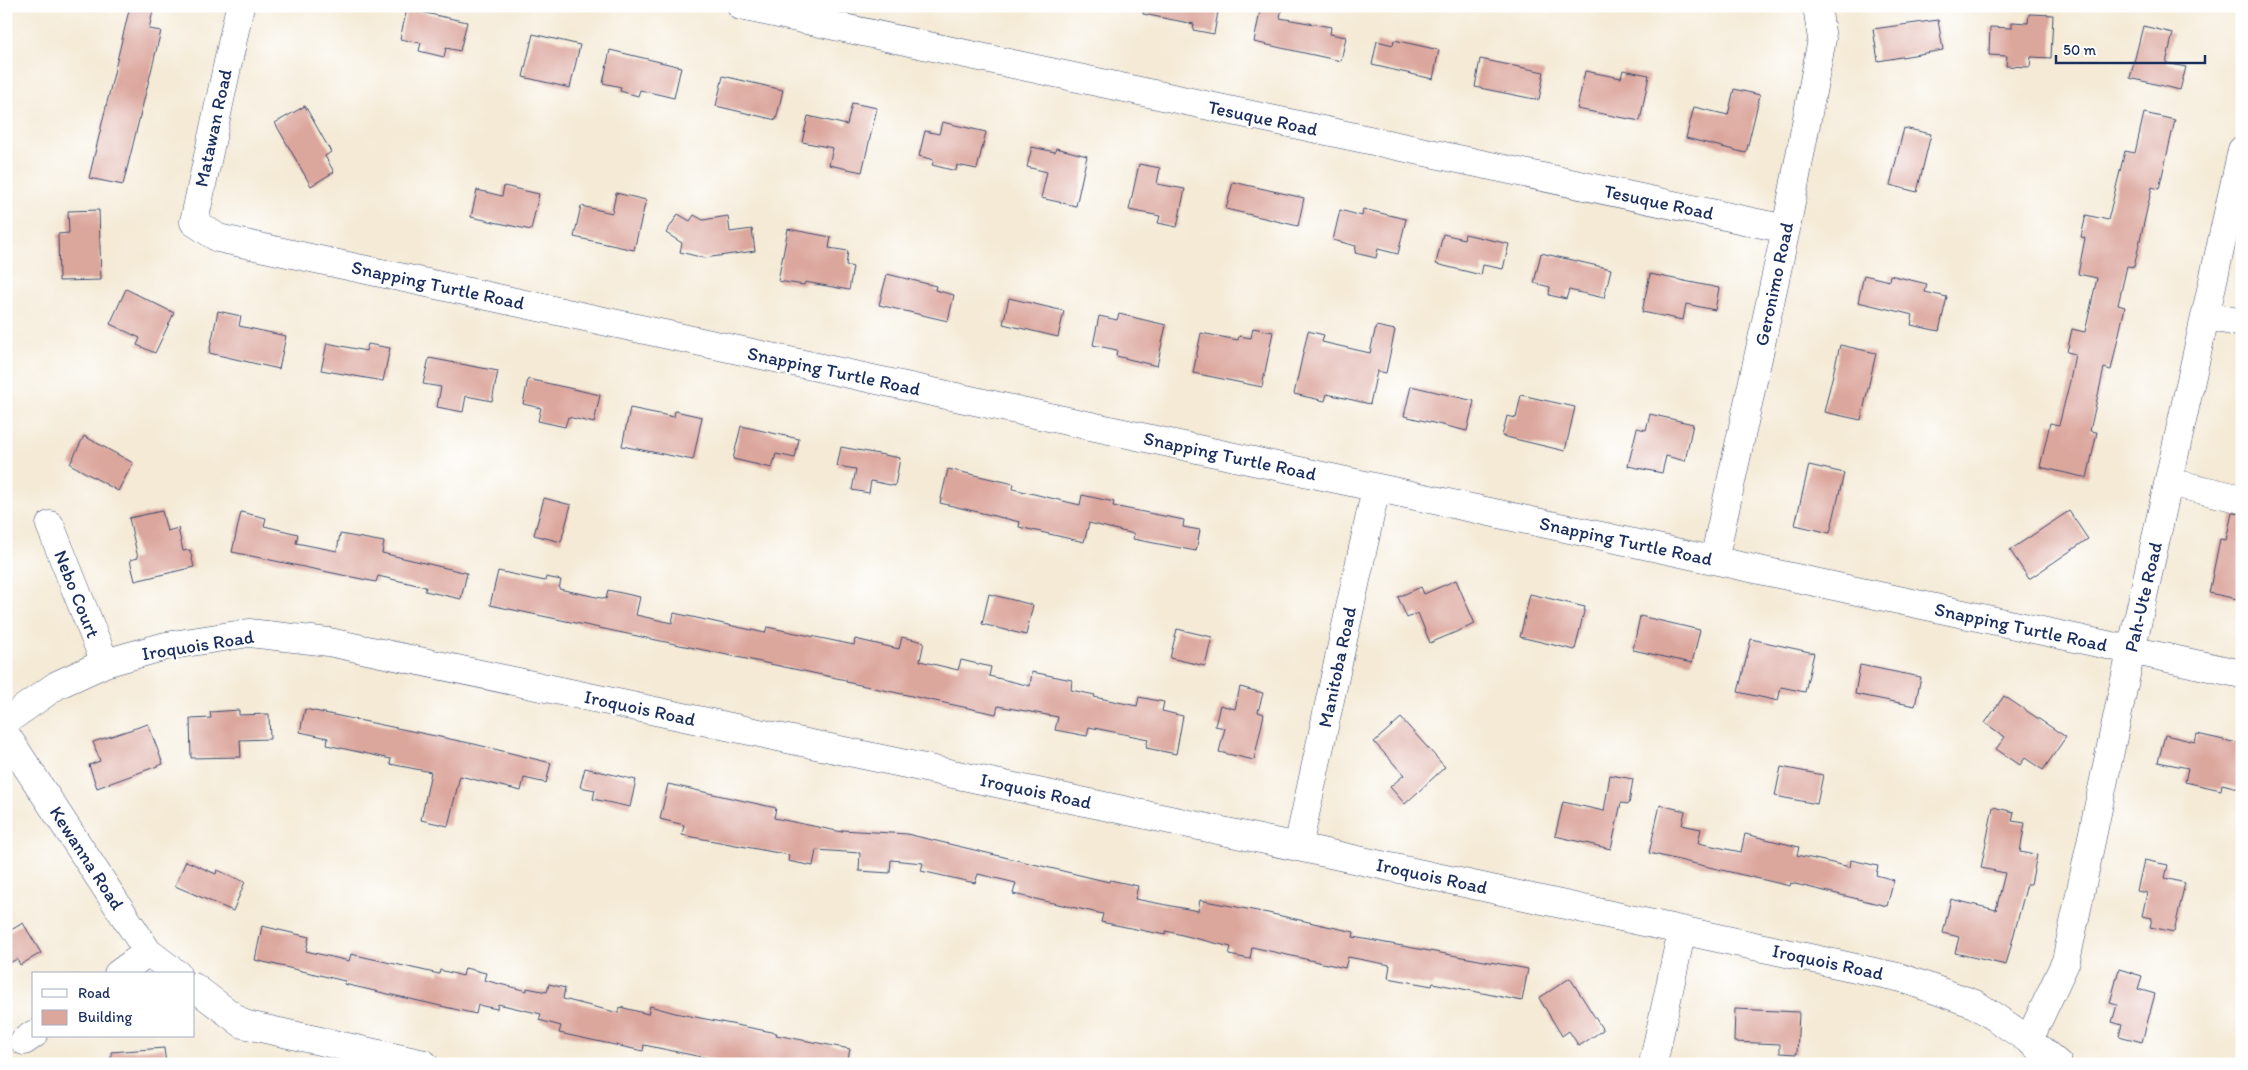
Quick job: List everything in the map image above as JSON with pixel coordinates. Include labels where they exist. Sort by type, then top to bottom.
[{"type":"street","name":"Matawan Road","points":[[218,238],[194,222],[240,6]]},
{"type":"street","name":"Tesuque Road","points":[[741,6],[1786,230]]},
{"type":"street","name":"Geronimo Road","points":[[1714,560],[1786,230],[1822,39],[1817,6]]},
{"type":"street","name":"Pah-Ute Road","points":[[2029,1040],[2066,961],[2131,651],[2207,316],[2242,150]]},
{"type":"street","name":"Snapping Turtle Road","points":[[218,238],[2242,674]]},
{"type":"street","points":[[2207,316],[2242,324]]},
{"type":"street","points":[[2169,482],[2242,499]]},
{"type":"street","name":"Manitoba Road","points":[[1298,847],[1376,488]]},
{"type":"street","name":"Nebo Court","points":[[50,525],[105,663]]},
{"type":"street","name":"Iroquois Road","points":[[6,721],[57,686],[105,663],[166,646],[249,633],[329,642],[1298,847],[1902,978],[1975,1004],[2029,1040],[2058,1064]]},
{"type":"street","name":"Kewanna Road","points":[[6,735],[148,952],[174,972]]},
{"type":"street","points":[[1653,1064],[1682,930]]},
{"type":"street","points":[[121,972],[148,952]]},
{"type":"street","points":[[195,988],[243,1024],[424,1064]]},
{"type":"building","points":[[130,6],[154,6],[149,29],[161,31],[123,185],[89,178]]},
{"type":"building","points":[[1144,6],[1219,6],[1214,34],[1193,30],[1194,24],[1143,14]]},
{"type":"building","points":[[1261,6],[1282,6],[1280,18],[1331,27],[1330,34],[1346,37],[1341,61],[1254,42]]},
{"type":"building","points":[[407,9],[467,22],[460,51],[446,48],[444,57],[419,51],[421,43],[400,39]]},
{"type":"building","points":[[2029,14],[2053,15],[2051,58],[2031,57],[2030,67],[2006,66],[2007,56],[1989,55],[1990,27],[2012,28],[2012,22],[2028,23]]},
{"type":"building","points":[[1938,20],[1943,50],[1878,61],[1873,29]]},
{"type":"building","points":[[2143,26],[2173,33],[2166,63],[2186,67],[2180,90],[2130,78]]},
{"type":"building","points":[[533,34],[580,45],[570,88],[523,77]]},
{"type":"building","points":[[1394,40],[1439,50],[1433,79],[1372,65],[1377,41],[1393,45]]},
{"type":"building","points":[[610,50],[681,67],[674,98],[640,90],[638,96],[620,91],[621,87],[603,83]]},
{"type":"building","points":[[1480,59],[1544,72],[1539,100],[1475,87]]},
{"type":"building","points":[[1623,70],[1649,75],[1640,121],[1577,109],[1585,71],[1621,78]]},
{"type":"building","points":[[723,76],[783,90],[776,120],[716,106]]},
{"type":"building","points":[[1734,89],[1760,95],[1746,153],[1686,138],[1694,107],[1728,115]]},
{"type":"building","points":[[852,103],[877,108],[862,172],[829,165],[833,148],[802,142],[808,116],[847,125]]},
{"type":"building","points":[[305,106],[331,152],[325,156],[334,172],[311,186],[275,123]]},
{"type":"building","points":[[2144,113],[2175,120],[2159,189],[2152,187],[2134,267],[2127,266],[2118,305],[2125,307],[2111,370],[2104,368],[2090,431],[2097,432],[2087,478],[2040,467],[2050,423],[2059,425],[2070,381],[2075,354],[2067,352],[2072,329],[2085,332],[2097,278],[2078,274],[2085,238],[2081,237],[2086,215],[2108,220],[2125,151],[2135,153]]},
{"type":"building","points":[[942,122],[986,132],[977,169],[957,165],[956,171],[932,165],[934,160],[919,156],[925,131],[939,134]]},
{"type":"building","points":[[1904,128],[1931,134],[1917,192],[1890,185]]},
{"type":"building","points":[[1032,147],[1055,152],[1056,148],[1087,156],[1076,206],[1041,198],[1047,172],[1027,167]]},
{"type":"building","points":[[1139,164],[1160,168],[1157,184],[1185,189],[1177,227],[1158,223],[1160,216],[1129,210]]},
{"type":"building","points":[[1233,182],[1304,198],[1298,226],[1226,209]]},
{"type":"building","points":[[504,186],[539,194],[531,230],[471,217],[477,190],[502,196]]},
{"type":"building","points":[[616,193],[646,200],[634,250],[574,237],[581,206],[612,213]]},
{"type":"building","points":[[1363,209],[1406,219],[1398,254],[1378,249],[1376,258],[1355,253],[1356,246],[1333,240],[1340,210],[1362,216]]},
{"type":"building","points":[[99,210],[101,280],[59,281],[58,234],[69,233],[68,211]]},
{"type":"building","points":[[678,214],[690,221],[694,215],[703,220],[728,216],[730,232],[752,229],[755,251],[704,258],[680,252],[682,243],[666,233]]},
{"type":"building","points":[[788,229],[831,237],[829,248],[848,251],[846,265],[853,267],[849,290],[805,282],[804,285],[778,281]]},
{"type":"building","points":[[1443,234],[1464,239],[1465,234],[1509,244],[1503,269],[1483,265],[1481,275],[1436,264]]},
{"type":"building","points":[[1541,253],[1611,269],[1604,298],[1569,290],[1566,299],[1549,295],[1550,287],[1534,283]]},
{"type":"building","points":[[887,274],[936,286],[935,290],[954,295],[948,321],[879,305]]},
{"type":"building","points":[[1650,274],[1719,288],[1715,310],[1686,304],[1683,320],[1642,312]]},
{"type":"building","points":[[1864,275],[1889,281],[1890,275],[1927,284],[1925,292],[1947,297],[1939,331],[1911,325],[1913,315],[1858,302]]},
{"type":"building","points":[[126,289],[174,313],[155,353],[137,345],[140,338],[110,324]]},
{"type":"building","points":[[1009,298],[1064,311],[1058,337],[1003,324]]},
{"type":"building","points":[[218,311],[241,316],[239,326],[286,336],[279,369],[209,353]]},
{"type":"building","points":[[1119,314],[1166,325],[1157,366],[1116,356],[1117,350],[1093,345],[1099,316],[1117,320]]},
{"type":"building","points":[[1376,326],[1395,330],[1386,373],[1377,371],[1370,404],[1327,394],[1325,401],[1294,394],[1308,331],[1324,335],[1322,342],[1370,353]]},
{"type":"building","points":[[1253,328],[1273,332],[1262,387],[1193,373],[1201,333],[1238,340],[1239,336],[1251,338]]},
{"type":"building","points":[[327,343],[366,351],[368,344],[390,348],[383,381],[321,370]]},
{"type":"building","points":[[1840,345],[1876,353],[1861,420],[1824,412]]},
{"type":"building","points":[[429,358],[498,371],[492,401],[466,396],[463,412],[437,407],[441,387],[423,384]]},
{"type":"building","points":[[528,379],[600,395],[594,423],[568,417],[565,427],[538,421],[541,408],[523,404]]},
{"type":"building","points":[[1411,386],[1474,401],[1467,431],[1404,416]]},
{"type":"building","points":[[1521,395],[1575,407],[1565,451],[1502,436],[1507,416],[1516,418]]},
{"type":"building","points":[[630,408],[674,417],[675,411],[702,417],[693,460],[622,446]]},
{"type":"building","points":[[1650,414],[1693,424],[1685,461],[1666,456],[1662,473],[1628,466],[1637,428],[1646,430]]},
{"type":"building","points":[[741,426],[799,439],[795,458],[776,454],[772,468],[733,459]]},
{"type":"building","points":[[84,436],[133,463],[118,491],[70,464]]},
{"type":"building","points":[[841,447],[900,458],[895,486],[871,481],[869,493],[852,490],[856,469],[837,466]]},
{"type":"building","points":[[1809,465],[1844,473],[1830,533],[1795,525]]},
{"type":"building","points":[[948,469],[1014,484],[1013,489],[1080,505],[1082,495],[1114,502],[1113,506],[1184,520],[1183,527],[1200,530],[1196,551],[1133,539],[1134,534],[1089,523],[1084,542],[1019,527],[1020,522],[940,503]]},
{"type":"building","points":[[544,498],[571,505],[561,542],[534,535]]},
{"type":"building","points":[[162,511],[167,531],[178,528],[183,551],[190,550],[194,567],[135,581],[130,560],[138,558],[129,518]]},
{"type":"building","points":[[2069,511],[2088,539],[2029,579],[2010,550]]},
{"type":"building","points":[[241,512],[266,518],[264,526],[298,534],[296,543],[337,551],[340,534],[384,542],[382,553],[467,573],[461,599],[425,591],[426,587],[378,576],[376,582],[232,552]]},
{"type":"building","points":[[2232,513],[2242,514],[2242,600],[2209,593],[2220,539],[2226,540]]},
{"type":"building","points":[[498,571],[545,581],[546,577],[561,580],[559,589],[606,599],[608,590],[640,597],[636,615],[672,623],[674,613],[765,633],[767,627],[854,645],[855,639],[899,649],[902,637],[924,642],[920,661],[958,670],[961,660],[991,667],[989,676],[1030,686],[1032,672],[1072,680],[1071,690],[1137,706],[1139,697],[1164,702],[1162,711],[1183,716],[1176,754],[1146,748],[1148,739],[1089,727],[1087,736],[1055,730],[1058,717],[998,706],[996,714],[846,682],[846,680],[490,605]]},
{"type":"building","points":[[1456,580],[1475,624],[1430,643],[1418,613],[1407,618],[1398,597],[1421,587],[1424,594]]},
{"type":"building","points":[[989,594],[1033,605],[1026,635],[982,624]]},
{"type":"building","points":[[1530,594],[1585,607],[1575,650],[1520,637]]},
{"type":"building","points":[[1640,616],[1700,630],[1692,663],[1633,650]]},
{"type":"building","points":[[1177,629],[1212,637],[1205,666],[1170,658]]},
{"type":"building","points":[[1751,639],[1814,653],[1805,692],[1781,687],[1778,701],[1738,692]]},
{"type":"building","points":[[1860,665],[1921,677],[1915,706],[1855,694]]},
{"type":"building","points":[[1240,687],[1263,693],[1258,712],[1264,714],[1254,760],[1219,752],[1225,728],[1215,726],[1220,705],[1235,709]]},
{"type":"building","points":[[2004,696],[2066,737],[2043,770],[2025,758],[2020,765],[1996,749],[2005,737],[1985,723]]},
{"type":"building","points":[[305,709],[474,744],[551,763],[546,783],[524,778],[521,791],[460,776],[448,826],[421,820],[431,772],[390,764],[391,759],[327,745],[328,738],[300,732]]},
{"type":"building","points":[[239,710],[239,715],[269,714],[270,739],[240,740],[241,757],[191,758],[190,719],[211,718],[210,712]]},
{"type":"building","points":[[1401,718],[1445,767],[1405,804],[1390,787],[1404,775],[1374,742]]},
{"type":"building","points":[[148,724],[163,764],[97,788],[89,765],[100,761],[93,742]]},
{"type":"building","points":[[2197,734],[2242,744],[2242,773],[2238,788],[2222,784],[2221,790],[2185,782],[2188,768],[2158,762],[2165,735],[2195,742]]},
{"type":"building","points":[[1781,767],[1823,775],[1817,804],[1775,796]]},
{"type":"building","points":[[585,768],[636,780],[630,807],[593,799],[595,790],[580,787]]},
{"type":"building","points":[[1610,775],[1633,779],[1629,804],[1621,803],[1611,849],[1555,836],[1563,802],[1604,811]]},
{"type":"building","points":[[668,784],[776,808],[774,818],[842,832],[842,830],[907,834],[1109,882],[1110,880],[1138,886],[1135,899],[1198,911],[1200,900],[1354,932],[1353,937],[1528,969],[1522,1001],[1433,983],[1432,986],[1388,978],[1390,965],[1348,957],[1345,968],[1252,947],[1250,959],[1229,955],[1231,947],[1166,931],[1165,935],[1101,922],[1103,914],[1013,894],[1016,883],[978,874],[975,883],[921,871],[923,863],[891,860],[890,873],[859,871],[860,853],[816,850],[813,866],[788,861],[789,855],[682,835],[684,825],[660,819]]},
{"type":"building","points":[[1660,805],[1685,811],[1682,825],[1701,829],[1698,843],[1741,852],[1745,834],[1799,847],[1797,855],[1850,867],[1851,860],[1878,866],[1876,875],[1894,880],[1887,906],[1791,883],[1790,886],[1649,853]]},
{"type":"building","points":[[1993,807],[2014,812],[2012,821],[2025,823],[2020,852],[2037,855],[2031,884],[2027,884],[2006,965],[1955,953],[1959,937],[1943,933],[1951,899],[1996,910],[2005,873],[1981,868]]},
{"type":"building","points":[[2144,860],[2168,865],[2165,878],[2185,883],[2174,932],[2150,927],[2152,918],[2142,916],[2147,893],[2137,891]]},
{"type":"building","points":[[186,861],[216,874],[217,870],[245,882],[233,911],[175,886]]},
{"type":"building","points":[[23,923],[41,953],[20,965],[17,959],[6,965],[6,933]]},
{"type":"building","points":[[262,926],[309,937],[306,951],[349,961],[351,954],[439,974],[440,970],[463,976],[465,968],[486,973],[484,980],[527,991],[527,988],[547,992],[549,984],[565,988],[563,999],[619,1013],[620,1007],[648,1014],[650,1006],[675,1013],[777,1033],[776,1035],[850,1049],[847,1064],[735,1064],[644,1045],[643,1051],[559,1033],[561,1026],[539,1020],[541,1014],[498,1004],[497,1009],[478,1005],[476,1014],[344,984],[345,981],[255,960]]},
{"type":"building","points":[[2119,969],[2142,976],[2138,989],[2155,994],[2142,1042],[2119,1036],[2122,1025],[2112,1022],[2117,1005],[2110,1003]]},
{"type":"building","points":[[1570,978],[1603,1030],[1579,1046],[1569,1031],[1562,1036],[1539,998]]},
{"type":"building","points":[[1735,1009],[1799,1012],[1797,1054],[1780,1053],[1780,1044],[1734,1042]]},
{"type":"building","points":[[164,1048],[166,1064],[111,1064],[111,1052]]}]
